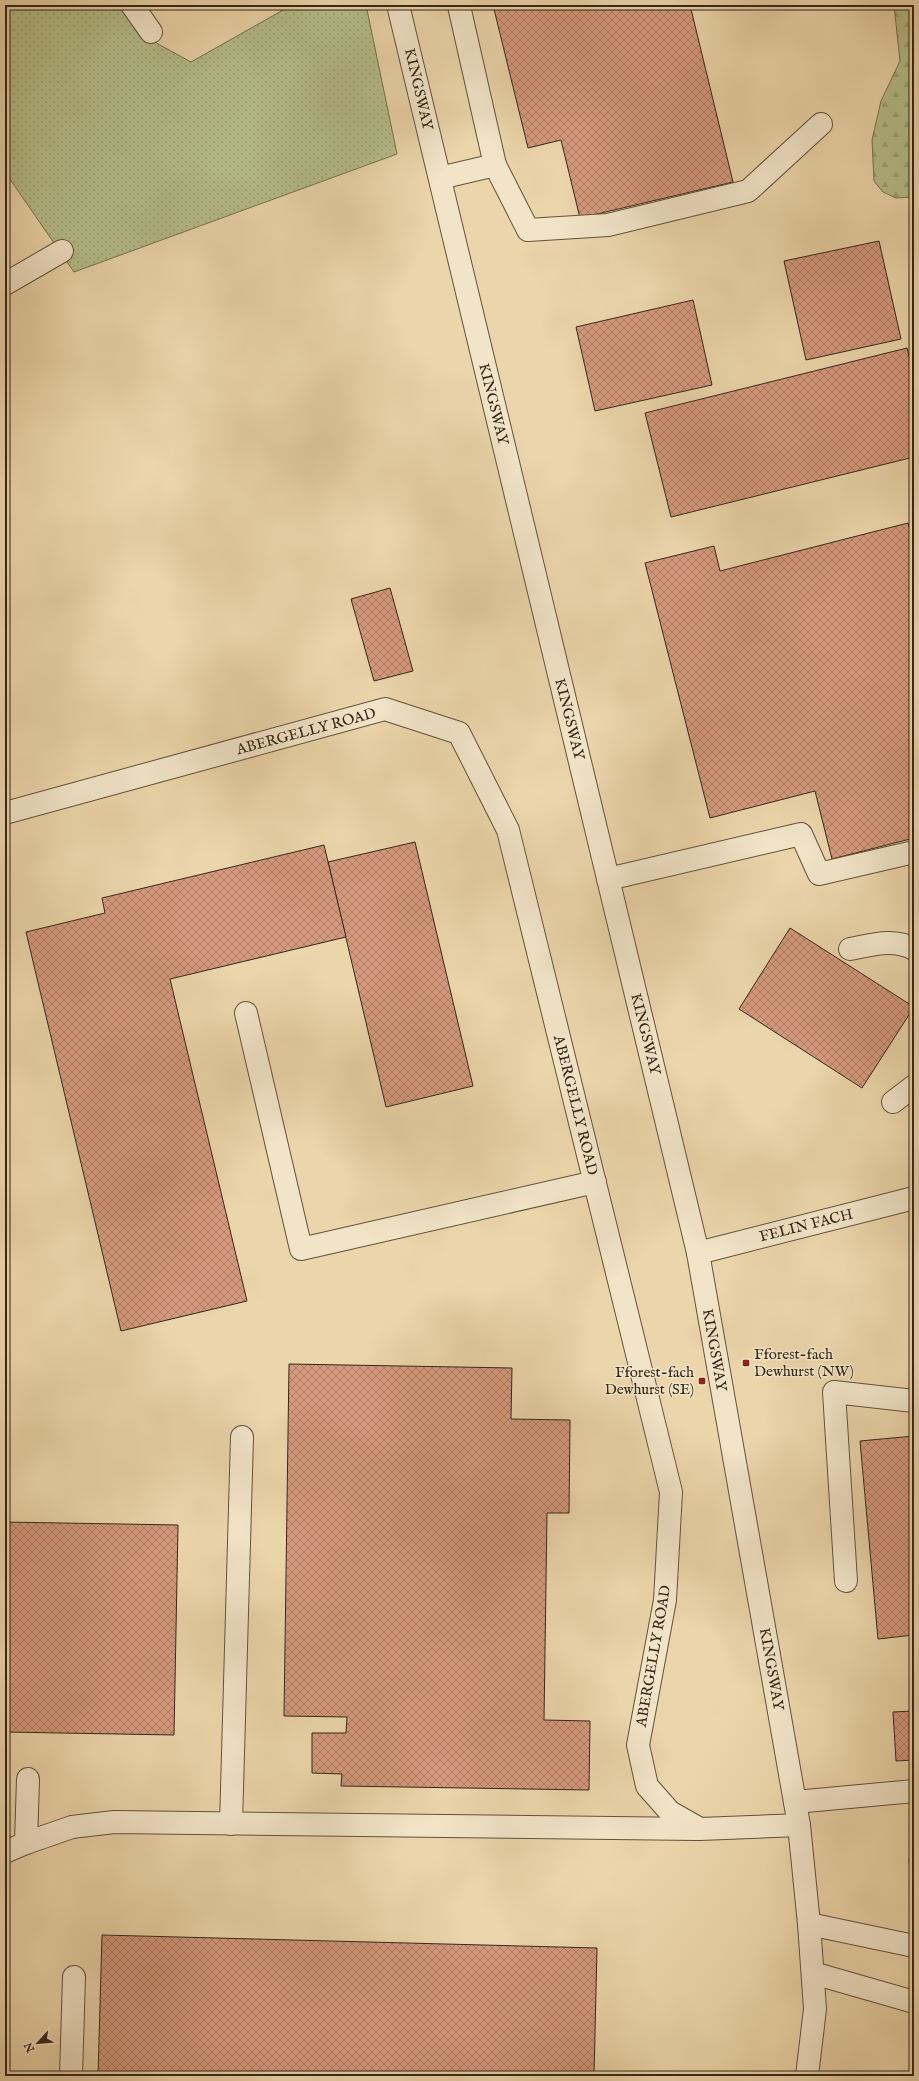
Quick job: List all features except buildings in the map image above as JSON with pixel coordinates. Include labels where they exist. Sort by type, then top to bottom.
[{"type":"street","points":[[132,5],[151,32]]},
{"type":"street","name":"KINGSWAY","points":[[398,5],[698,1253],[799,1825],[809,1924],[815,2009],[807,2076]]},
{"type":"street","points":[[459,6],[495,165],[528,230],[608,225],[748,191],[821,124]]},
{"type":"street","points":[[440,178],[495,165]]},
{"type":"street","points":[[5,284],[62,251]]},
{"type":"street","name":"ABERGELLY ROAD","points":[[5,813],[385,709],[459,733],[508,830],[671,1492],[665,1600],[638,1745],[647,1786],[670,1812],[700,1829]]},
{"type":"street","points":[[608,880],[801,834],[818,874],[914,852]]},
{"type":"street","points":[[850,949],[889,942],[903,943],[914,949]]},
{"type":"street","points":[[246,1013],[301,1249],[595,1182]]},
{"type":"street","points":[[893,1102],[914,1086]]},
{"type":"street","name":"FELIN FACH","points":[[698,1253],[914,1198]]},
{"type":"street","points":[[846,1581],[834,1392],[914,1401]]},
{"type":"street","points":[[232,1824],[242,1437]]},
{"type":"street","points":[[26,1843],[28,1780]]},
{"type":"street","points":[[795,1802],[914,1791]]},
{"type":"street","points":[[5,1852],[72,1827],[114,1822],[700,1829],[799,1825]]},
{"type":"street","points":[[809,1924],[914,1946]]},
{"type":"street","points":[[813,1973],[914,2002]]},
{"type":"street","points":[[71,2076],[74,1978]]},
{"type":"green space","points":[[5,5],[126,5],[145,32],[158,44],[191,62],[292,5],[366,5],[397,154],[74,272],[5,172]]},
{"type":"green space","points":[[894,5],[914,5],[914,197],[896,198],[883,192],[874,181],[872,140],[881,101],[900,61]]},
{"type":"place","name":"Fforest-fach Dewhurst (NW)","points":[[746,1363]]},
{"type":"place","name":"Fforest-fach Dewhurst (SE)","points":[[702,1381]]}]
